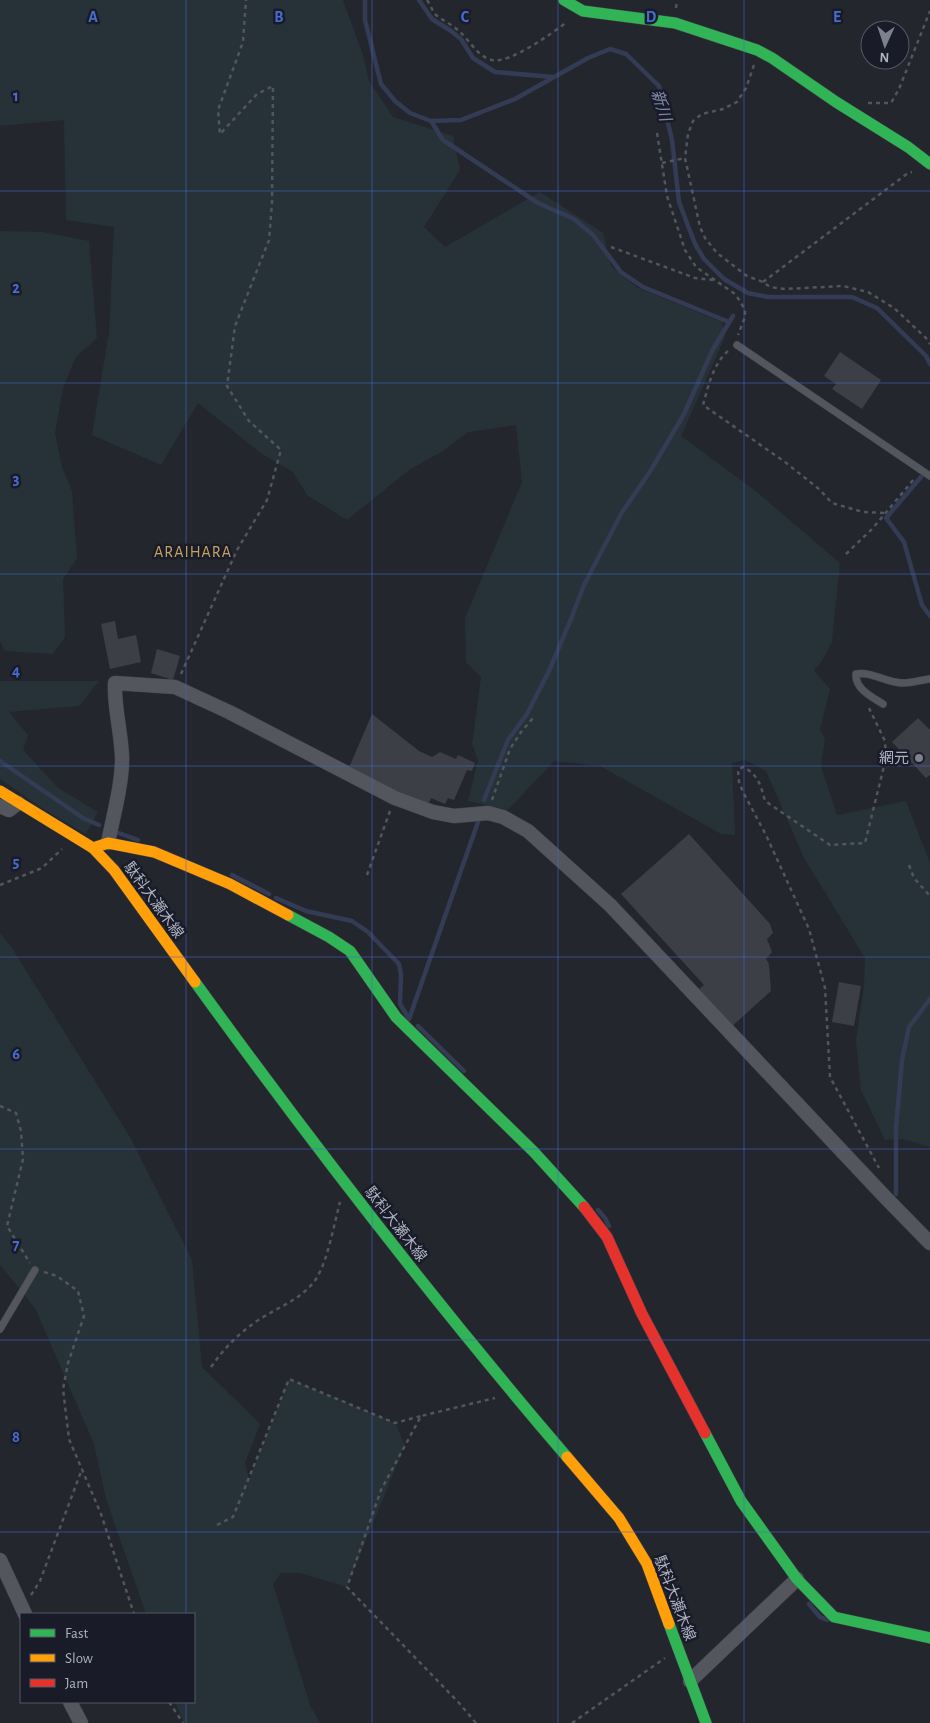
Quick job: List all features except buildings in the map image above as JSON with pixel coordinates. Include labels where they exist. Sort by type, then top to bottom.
[{"type":"street","points":[[564,0],[583,11],[675,23],[757,50],[930,164]]},
{"type":"street","points":[[108,843],[120,782],[122,757],[114,699],[115,683],[175,687],[229,712],[395,798],[433,812],[454,816],[488,813],[503,817],[528,831],[610,905],[930,1243]]},
{"type":"street","name":"駄科大瀬木線","points":[[0,791],[94,848],[114,870],[237,1040],[411,1269],[513,1394],[619,1518],[648,1564],[706,1723]]},
{"type":"street","points":[[0,806],[9,810],[18,803]]},
{"type":"street","points":[[94,848],[108,843],[154,852],[230,884],[329,937],[350,951],[396,1017],[534,1152],[590,1214],[607,1237],[642,1314],[741,1501],[797,1579],[834,1617],[930,1638]]},
{"type":"street","points":[[0,1560],[24,1612]]},
{"type":"street","points":[[690,1681],[797,1579]]},
{"type":"street","points":[[71,1703],[81,1723]]},
{"type":"lane","points":[[737,345],[930,476]]},
{"type":"lane","points":[[883,704],[861,688],[856,674],[902,683],[930,679]]},
{"type":"lane","points":[[0,1329],[35,1270]]},
{"type":"path","points":[[175,687],[237,550],[267,500],[281,450],[249,421],[227,386],[235,326],[269,240],[272,203],[273,86],[258,94],[220,134],[218,110],[243,42],[246,0]]},
{"type":"path","points":[[427,0],[434,13],[451,23],[476,50],[491,60],[505,59],[543,39],[583,11]]},
{"type":"path","points":[[864,100],[868,103],[891,103],[899,89],[930,11]]},
{"type":"path","points":[[757,50],[753,72],[737,102],[723,109],[702,114],[693,121],[688,134],[684,158],[704,238],[717,253],[747,276],[770,287],[785,289],[843,286],[868,292],[894,308],[930,344]]},
{"type":"path","points":[[657,133],[667,196],[685,250],[696,267],[735,294],[744,310],[745,317],[738,336],[737,345],[724,355],[709,380],[704,405],[785,462],[820,490],[832,503],[863,512],[886,513]]},
{"type":"path","points":[[663,162],[684,158]]},
{"type":"path","points":[[763,282],[908,173],[916,171]]},
{"type":"path","points":[[611,247],[695,278],[715,281]]},
{"type":"path","points":[[846,554],[873,528],[922,470]]},
{"type":"path","points":[[861,688],[872,716],[885,741],[886,758],[865,843],[830,845],[765,801],[760,784],[752,772],[743,767],[738,770],[739,782],[743,792],[766,835],[809,929],[825,988],[830,1077],[879,1169]]},
{"type":"path","points":[[488,813],[510,749],[520,732],[534,717]]},
{"type":"path","points":[[367,875],[395,798]]},
{"type":"path","points":[[0,885],[42,868],[75,837]]},
{"type":"path","points":[[909,865],[914,878],[930,896]]},
{"type":"path","points":[[0,1106],[16,1113],[21,1131],[23,1159],[7,1226],[23,1254],[35,1270],[57,1276],[78,1291],[84,1316],[68,1363],[63,1389],[69,1439],[101,1514],[134,1613]]},
{"type":"path","points":[[211,1367],[226,1346],[240,1333],[260,1319],[302,1296],[316,1278],[324,1261],[346,1184]]},
{"type":"path","points":[[217,1525],[233,1517],[289,1379],[395,1423],[513,1394]]},
{"type":"path","points":[[421,1416],[381,1490],[347,1587],[476,1723]]},
{"type":"path","points":[[24,1612],[40,1581],[82,1469]]},
{"type":"path","points":[[572,1723],[678,1648]]},
{"type":"path","points":[[170,1703],[183,1723]]},
{"type":"shaded area","points":[[0,0],[343,0],[363,55],[369,81],[393,117],[453,136],[460,170],[424,227],[445,247],[540,192],[603,233],[611,266],[638,288],[722,322],[725,337],[681,436],[757,492],[840,563],[832,642],[822,661],[814,670],[830,689],[820,730],[825,739],[821,767],[837,815],[906,801],[930,863],[930,1147],[903,1139],[885,1140],[861,1090],[856,1040],[864,986],[865,958],[804,858],[766,771],[745,760],[732,763],[735,835],[721,834],[600,766],[554,761],[508,810],[468,801],[478,760],[472,744],[481,677],[466,662],[465,618],[522,482],[516,425],[468,432],[443,451],[409,470],[347,520],[307,495],[293,472],[262,454],[198,403],[161,465],[92,435],[109,332],[114,227],[66,220],[64,120],[0,126]]},
{"type":"shaded area","points":[[0,231],[43,232],[89,241],[97,338],[76,357],[63,388],[55,433],[62,467],[72,491],[77,558],[63,579],[65,637],[53,654],[5,651],[0,641]]},
{"type":"shaded area","points":[[0,681],[99,681],[79,706],[9,712],[28,735],[23,750],[58,788],[98,812],[86,834],[42,808],[0,779]]},
{"type":"shaded area","points":[[0,933],[10,945],[130,1137],[192,1260],[202,1367],[260,1424],[245,1463],[249,1479],[289,1379],[395,1423],[405,1445],[347,1587],[300,1573],[281,1573],[273,1584],[310,1705],[320,1723],[184,1723],[175,1703],[195,1703],[195,1613],[146,1613],[106,1499],[94,1444],[35,1308],[0,1265]]},
{"type":"waterway","name":"新川","points":[[365,0],[365,20],[381,84],[395,101],[410,113],[431,121],[461,120],[515,99],[588,58],[610,49],[626,54],[659,86],[672,140],[679,202],[695,244],[704,259],[724,279],[748,293],[768,297],[852,297],[877,308],[926,356],[930,364]]},
{"type":"waterway","points":[[419,0],[432,19],[461,39],[473,58],[495,72],[553,77]]},
{"type":"waterway","points":[[431,121],[443,140],[538,203],[574,219],[593,235],[621,272],[643,287],[729,322]]},
{"type":"waterway","points":[[484,800],[508,740],[527,714],[549,671],[584,585],[621,514],[651,470],[684,414],[712,351],[733,316]]},
{"type":"waterway","points":[[921,477],[886,518],[904,542],[922,605],[930,616]]},
{"type":"waterway","points":[[0,761],[83,818],[99,825]]},
{"type":"waterway","points":[[409,1019],[478,822]]},
{"type":"waterway","points":[[113,831],[138,840]]},
{"type":"waterway","points":[[232,875],[269,894]]},
{"type":"waterway","points":[[276,898],[306,911],[352,921],[368,932],[399,964],[401,974],[400,1004],[408,1017]]},
{"type":"waterway","points":[[896,1194],[896,1128],[902,1060],[909,1027],[930,999]]},
{"type":"waterway","points":[[418,1026],[464,1071]]},
{"type":"waterway","points":[[598,1210],[609,1226]]},
{"type":"waterway","points":[[809,1604],[820,1617],[827,1620]]},
{"type":"traffic: fast","points":[[564,0],[583,11],[675,23],[757,50],[908,147],[930,164]]},
{"type":"traffic: fast","points":[[288,915],[329,937],[350,951],[396,1017],[534,1152],[584,1207]]},
{"type":"traffic: fast","points":[[195,982],[376,1223],[470,1341],[567,1457]]},
{"type":"traffic: fast","points":[[705,1433],[741,1501],[797,1579],[834,1617],[930,1638]]},
{"type":"traffic: fast","points":[[669,1624],[706,1723]]},
{"type":"traffic: slow","points":[[0,791],[93,848],[114,870],[195,982]]},
{"type":"traffic: slow","points":[[93,848],[108,843],[154,852],[230,884],[288,915]]},
{"type":"traffic: slow","points":[[567,1457],[619,1518],[647,1564],[669,1624]]},
{"type":"traffic: jam","points":[[584,1207],[607,1237],[642,1314],[705,1433]]},
{"type":"place","name":"網元","points":[[919,758]]},
{"type":"district","name":"ARAIHARA","points":[[193,551]]}]
